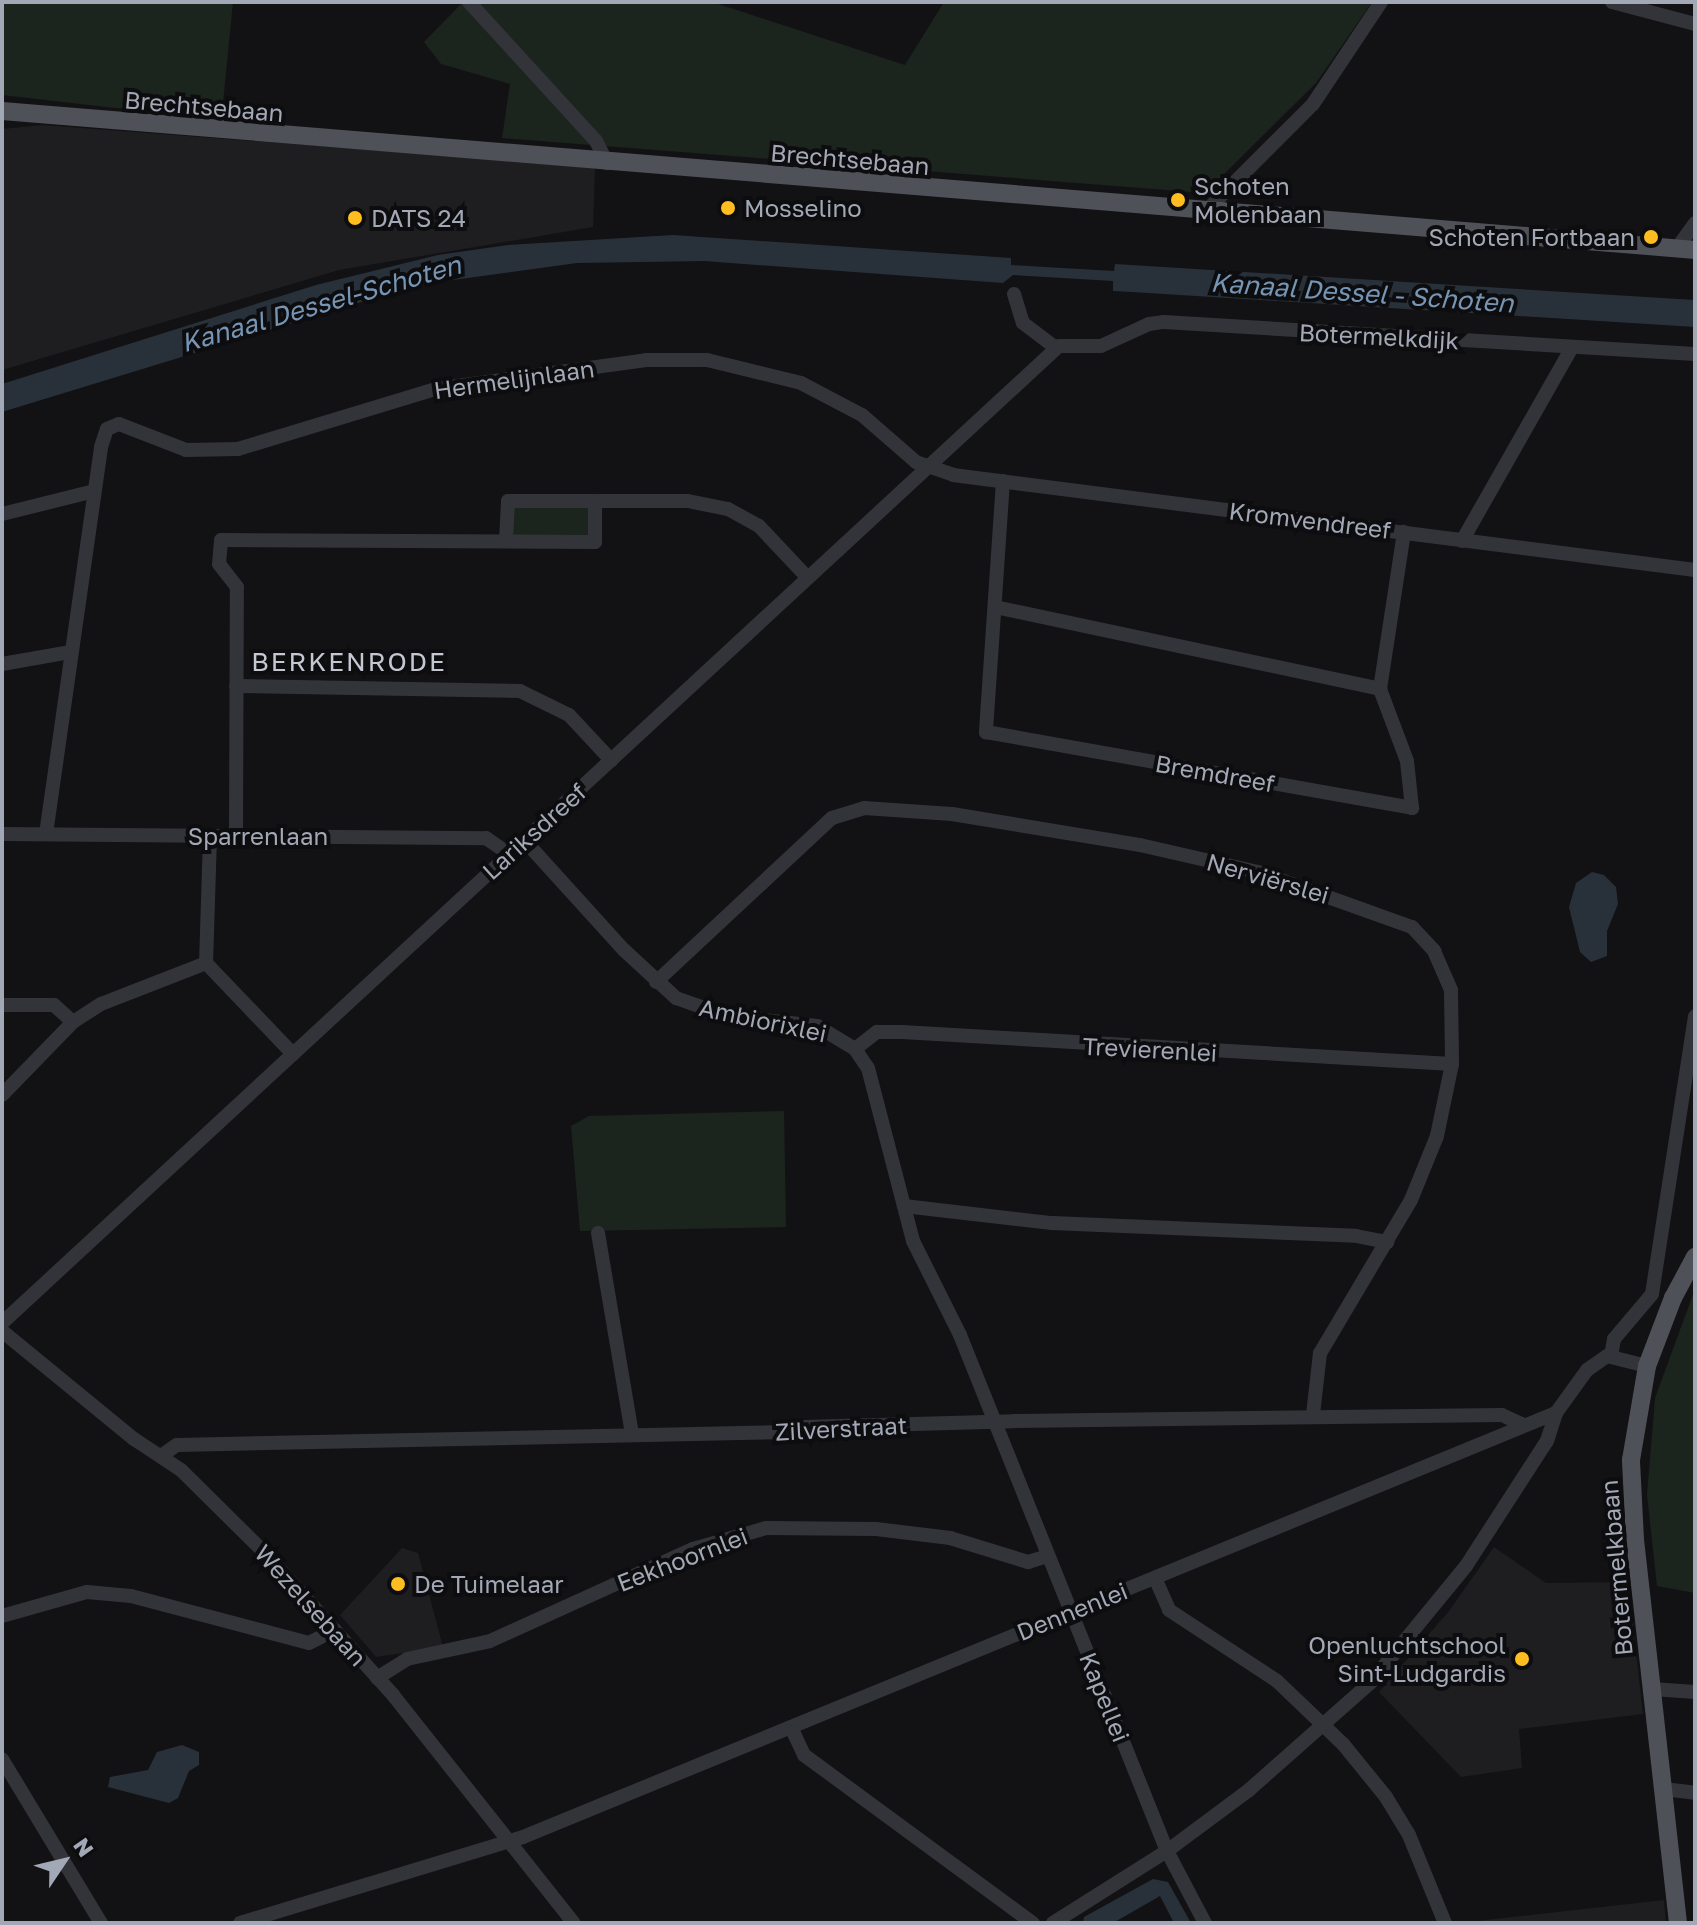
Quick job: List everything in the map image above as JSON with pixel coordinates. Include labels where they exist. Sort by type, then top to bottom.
[{"type":"main road","name":"Brechtsebaan","points":[[2,111],[607,163],[1686,249]]},
{"type":"main road","name":"Botermelkbaan","points":[[1678,1923],[1631,1496],[1633,1432],[1647,1366],[1662,1321],[1695,1257]]},
{"type":"street","points":[[469,2],[596,141],[607,163]]},
{"type":"street","points":[[1208,209],[1313,104],[1381,2]]},
{"type":"street","points":[[1616,2],[1695,24]]},
{"type":"street","points":[[1686,249],[1695,223]]},
{"type":"street","points":[[1014,294],[1023,323],[1063,347]]},
{"type":"street","name":"Botermelkdijk","points":[[1063,347],[1118,342],[1149,324],[1164,322],[1695,354]]},
{"type":"street","name":"Lariksdreef","points":[[2,1323],[927,466],[1063,347]]},
{"type":"street","points":[[1462,541],[1572,347]]},
{"type":"street","name":"Hermelijnlaan","points":[[94,491],[107,429],[119,424],[186,450],[238,449],[435,389],[675,359],[742,365],[801,383],[862,415],[927,466]]},
{"type":"street","name":"Kromvendreef","points":[[927,466],[1003,481],[1695,570]]},
{"type":"street","name":"Bremdreef","points":[[1003,481],[986,732],[1412,808],[1407,761],[1380,689],[1404,532]]},
{"type":"street","points":[[2,514],[94,491],[46,834]]},
{"type":"street","points":[[506,541],[508,501],[688,501],[728,509],[759,526],[807,577]]},
{"type":"street","points":[[236,836],[237,587],[219,564],[221,540],[595,542],[595,501]]},
{"type":"street","points":[[995,607],[1380,689]]},
{"type":"street","points":[[2,664],[71,652]]},
{"type":"street","points":[[236,686],[520,691],[569,715],[611,760]]},
{"type":"street","name":"Nerviërslei","points":[[656,982],[832,818],[864,808],[952,814],[1074,832],[1258,872],[1412,927],[1434,951],[1451,990],[1452,1064],[1437,1136],[1387,1242],[1320,1353],[1313,1414]]},
{"type":"street","name":"Sparrenlaan","points":[[2,834],[486,838],[509,854]]},
{"type":"street","points":[[210,837],[206,963],[293,1054]]},
{"type":"street","name":"Ambiorixlei","points":[[525,841],[656,982],[698,1008],[817,1026],[855,1049],[879,1095],[913,1241],[995,1423]]},
{"type":"street","points":[[2,1095],[73,1022],[101,1004],[206,963]]},
{"type":"street","points":[[2,1005],[54,1005],[73,1022]]},
{"type":"street","points":[[1611,1356],[1614,1339],[1652,1294],[1695,1016]]},
{"type":"street","name":"Trevierenlei","points":[[855,1049],[877,1032],[902,1032],[1452,1064]]},
{"type":"street","points":[[904,1206],[1052,1223],[1356,1236],[1387,1242]]},
{"type":"street","points":[[598,1233],[632,1434]]},
{"type":"street","name":"Wezelsebaan","points":[[2,1331],[161,1456],[264,1552],[377,1678],[512,1840],[574,1923]]},
{"type":"street","points":[[1053,1923],[1167,1851],[1326,1725],[1406,1643],[1466,1566],[1547,1441],[1556,1413],[1587,1370],[1611,1356],[1647,1366]]},
{"type":"street","name":"Dennenlei","points":[[240,1923],[512,1840],[1155,1578],[1521,1424],[1556,1413]]},
{"type":"street","name":"Zilverstraat","points":[[161,1456],[177,1445],[1313,1414],[1502,1415],[1521,1424]]},
{"type":"street","name":"Kapellei","points":[[995,1423],[1167,1851],[1205,1923]]},
{"type":"street","name":"Eekhoornlei","points":[[377,1678],[407,1659],[490,1641],[693,1549],[766,1528],[876,1529],[950,1538],[1028,1562],[1048,1556]]},
{"type":"street","points":[[1155,1578],[1169,1610],[1256,1666],[1326,1725],[1386,1797],[1435,1890],[1445,1923]]},
{"type":"street","points":[[2,1616],[87,1592],[131,1596],[309,1643],[335,1630]]},
{"type":"street","points":[[1652,1689],[1695,1692]]},
{"type":"street","points":[[791,1727],[804,1755],[1033,1923]]},
{"type":"street","points":[[2,1759],[101,1923]]},
{"type":"street","points":[[1664,1789],[1695,1793]]},
{"type":"shaded area","points":[[2,2],[233,2],[222,113],[115,108],[2,95]]},
{"type":"shaded area","points":[[463,2],[712,2],[905,65],[944,2],[1372,2],[1316,83],[1205,193],[502,138],[510,84],[441,64],[424,42]]},
{"type":"shaded area","points":[[43,125],[595,167],[593,227],[339,270],[2,370],[2,129]]},
{"type":"shaded area","points":[[589,503],[591,536],[514,538],[509,507]]},
{"type":"shaded area","points":[[784,1111],[786,1227],[580,1231],[571,1126],[589,1116]]},
{"type":"shaded area","points":[[1695,1289],[1695,1593],[1657,1586],[1647,1495],[1655,1398]]},
{"type":"shaded area","name":"Openluchtschool Sint-Ludgardis","points":[[1494,1547],[1546,1583],[1628,1582],[1643,1714],[1519,1729],[1522,1768],[1461,1777],[1379,1692],[1449,1611]]},
{"type":"shaded area","name":"De Tuimelaar","points":[[402,1548],[418,1553],[443,1647],[376,1657],[340,1615]]},
{"type":"shaded area","points":[[1664,1900],[1666,1923],[1459,1923]]},
{"type":"water","points":[[673,235],[1011,258],[1011,265],[1114,271],[1115,264],[1695,300],[1695,327],[1113,291],[1113,281],[1013,275],[1003,283],[704,261],[577,263],[438,282],[381,296],[2,412],[2,384],[316,285],[438,255],[508,245]]},
{"type":"water","points":[[1592,872],[1604,875],[1616,887],[1618,904],[1607,931],[1607,956],[1591,962],[1580,952],[1569,907],[1576,883]]},
{"type":"water","points":[[182,1745],[199,1752],[199,1765],[189,1771],[178,1798],[169,1803],[108,1787],[110,1777],[148,1770],[157,1752]]},
{"type":"water","points":[[1153,1879],[1168,1882],[1191,1923],[1174,1923],[1160,1896],[1113,1923],[1083,1923],[1084,1917]]},
{"type":"place","name":"Schoten Molenbaan","points":[[1178,200]]},
{"type":"place","name":"Mosselino","points":[[728,208]]},
{"type":"place","name":"DATS 24","points":[[355,218]]},
{"type":"place","name":"Schoten Fortbaan","points":[[1651,237]]},
{"type":"place","name":"De Tuimelaar","points":[[398,1584]]},
{"type":"place","name":"Openluchtschool Sint-Ludgardis","points":[[1522,1659]]},
{"type":"district","name":"BERKENRODE","points":[[349,662]]},
{"type":"water label","name":"Kanaal Dessel - Schoten","points":[[1362,293]]},
{"type":"water label","name":"Kanaal Dessel-Schoten","points":[[321,304]]}]
